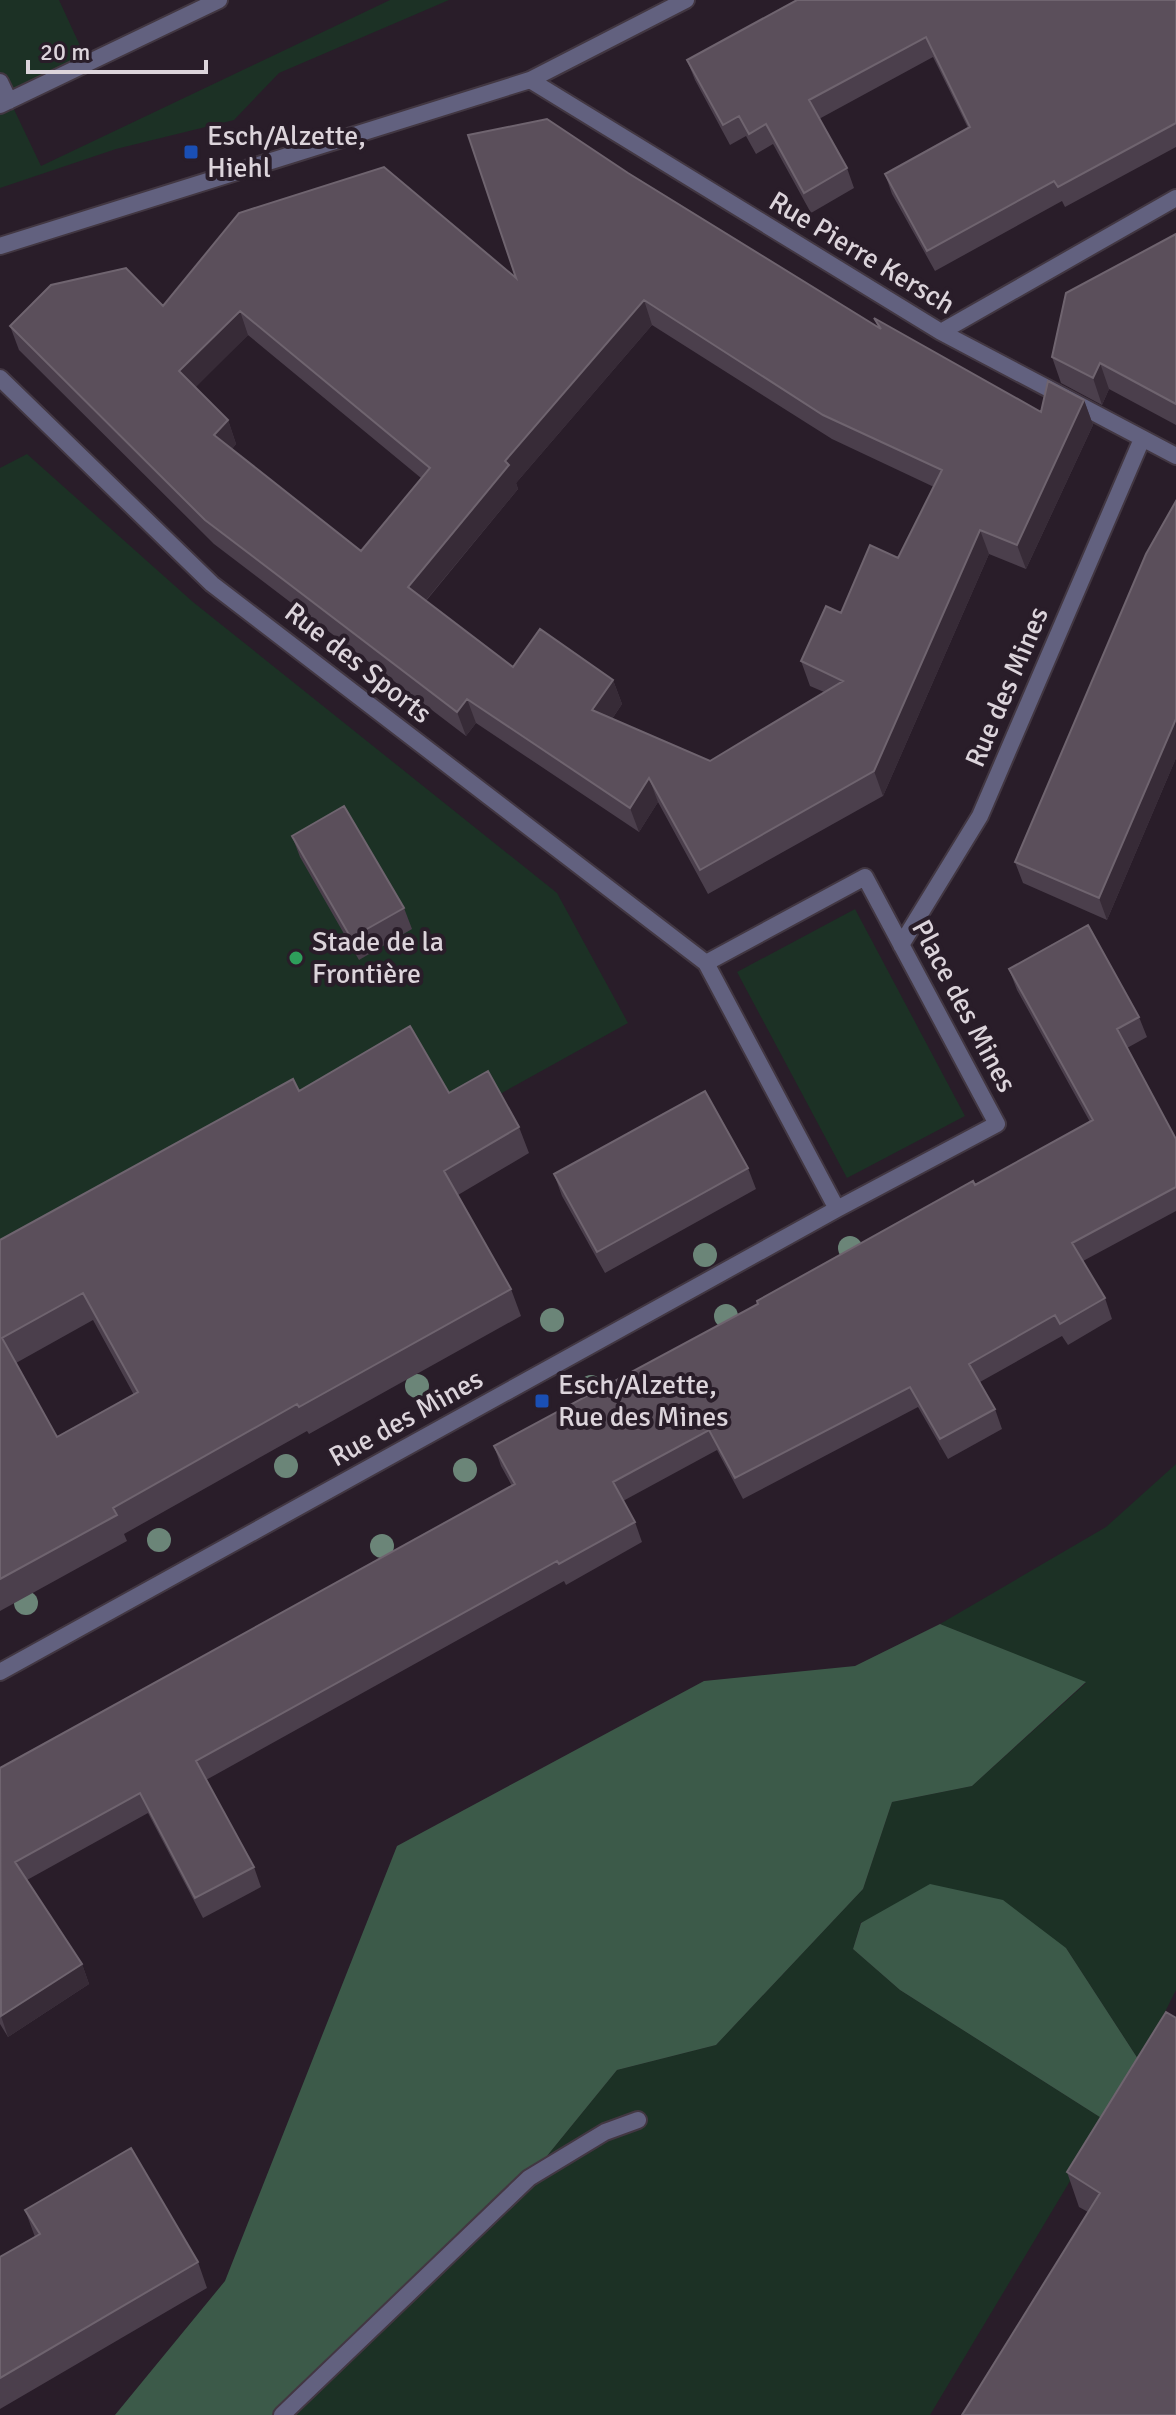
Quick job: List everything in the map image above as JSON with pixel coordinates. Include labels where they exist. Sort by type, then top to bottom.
[{"type":"street","points":[[0,82],[5,103],[219,0]]},
{"type":"street","points":[[0,246],[530,80],[686,0]]},
{"type":"street","name":"Rue Pierre Kersch","points":[[530,80],[941,332],[1176,456]]},
{"type":"street","points":[[941,332],[1176,198]]},
{"type":"street","name":"Rue des Sports","points":[[0,378],[212,584],[706,963]]},
{"type":"street","name":"Rue des Mines","points":[[901,945],[980,816],[1142,439]]},
{"type":"street","name":"Place des Mines","points":[[706,963],[865,877],[997,1124],[837,1209]]},
{"type":"street","points":[[706,963],[837,1209]]},
{"type":"street","name":"Rue des Mines","points":[[0,1672],[837,1209]]},
{"type":"street","points":[[282,2415],[529,2178],[605,2132],[638,2120]]},
{"type":"green space","points":[[0,0],[59,0],[88,63],[10,101],[41,166],[390,0],[449,0],[279,73],[234,120],[116,149],[0,188]]},
{"type":"green space","name":"Stade de la Frontière","points":[[27,454],[193,602],[557,893],[628,1023],[0,1371],[0,468]]},
{"type":"green space","points":[[855,909],[965,1116],[847,1178],[737,972]]},
{"type":"green space","points":[[1176,1464],[1176,1990],[1140,2062],[1066,1948],[861,1922],[853,1949],[900,1990],[1106,2121],[930,2415],[282,2415],[529,2178],[617,2070],[716,2045],[863,1889],[892,1802],[972,1786],[1086,1683],[940,1624],[1106,1527]]},
{"type":"green space","points":[[940,1624],[1086,1682],[972,1786],[892,1802],[863,1889],[716,2045],[617,2070],[529,2178],[282,2415],[115,2415],[225,2281],[397,1846],[704,1681],[855,1666]]},
{"type":"green space","points":[[930,1884],[1003,1900],[1066,1948],[1140,2062],[1106,2121],[900,1990],[853,1949],[861,1923]]},
{"type":"building","points":[[797,0],[1176,0],[1176,123],[1058,187],[1054,181],[927,251],[885,174],[970,127],[926,37],[809,100],[847,168],[804,193],[766,124],[749,134],[739,116],[723,125],[687,60]]},
{"type":"building","points":[[547,119],[628,173],[881,329],[874,318],[1041,412],[1048,381],[1084,400],[1017,545],[980,530],[874,771],[700,870],[649,778],[630,808],[467,699],[457,712],[205,520],[10,326],[51,285],[126,268],[163,306],[239,213],[384,167],[516,278],[468,135]],"holes":[[[644,300],[823,415],[942,470],[898,558],[870,545],[841,613],[826,606],[801,661],[843,681],[710,761],[592,710],[613,680],[540,629],[513,667],[408,587],[509,465],[505,461]],[[240,311],[430,468],[361,551],[214,435],[228,420],[179,371]]]},
{"type":"building","points":[[1176,234],[1176,404],[1100,363],[1093,378],[1052,357],[1066,293]]},
{"type":"building","points":[[1176,501],[1176,719],[1099,898],[1015,862],[1146,554]]},
{"type":"building","points":[[344,806],[404,908],[351,938],[292,836]]},
{"type":"building","points":[[1088,925],[1139,1017],[1117,1029],[1176,1139],[1176,1187],[1072,1243],[1105,1298],[1060,1324],[1055,1315],[969,1364],[995,1409],[940,1439],[910,1387],[735,1478],[709,1430],[613,1482],[635,1522],[559,1564],[557,1561],[196,1761],[254,1867],[195,1898],[140,1793],[15,1862],[82,1964],[1,2016],[0,1768],[515,1484],[494,1446],[758,1304],[757,1301],[973,1181],[975,1185],[1093,1120],[1009,969]]},
{"type":"building","points":[[410,1026],[449,1093],[488,1071],[519,1127],[444,1171],[511,1289],[299,1407],[297,1404],[113,1508],[117,1515],[0,1579],[0,1240],[293,1079],[299,1091]],"holes":[[[83,1293],[138,1392],[57,1437],[2,1338]]]},
{"type":"building","points":[[705,1091],[748,1168],[597,1252],[554,1174]]},
{"type":"building","points":[[1166,2012],[1176,2018],[1176,2415],[962,2415],[1100,2193],[1067,2172]]},
{"type":"building","points":[[131,2148],[198,2262],[0,2378],[0,2257],[40,2234],[25,2210]]},
{"type":"place","name":"Esch/Alzette, Hiehl","points":[[191,152]]},
{"type":"place","name":"Stade de la Frontière","points":[[296,958]]},
{"type":"place","name":"Esch/Alzette, Rue des Mines","points":[[542,1401]]}]
